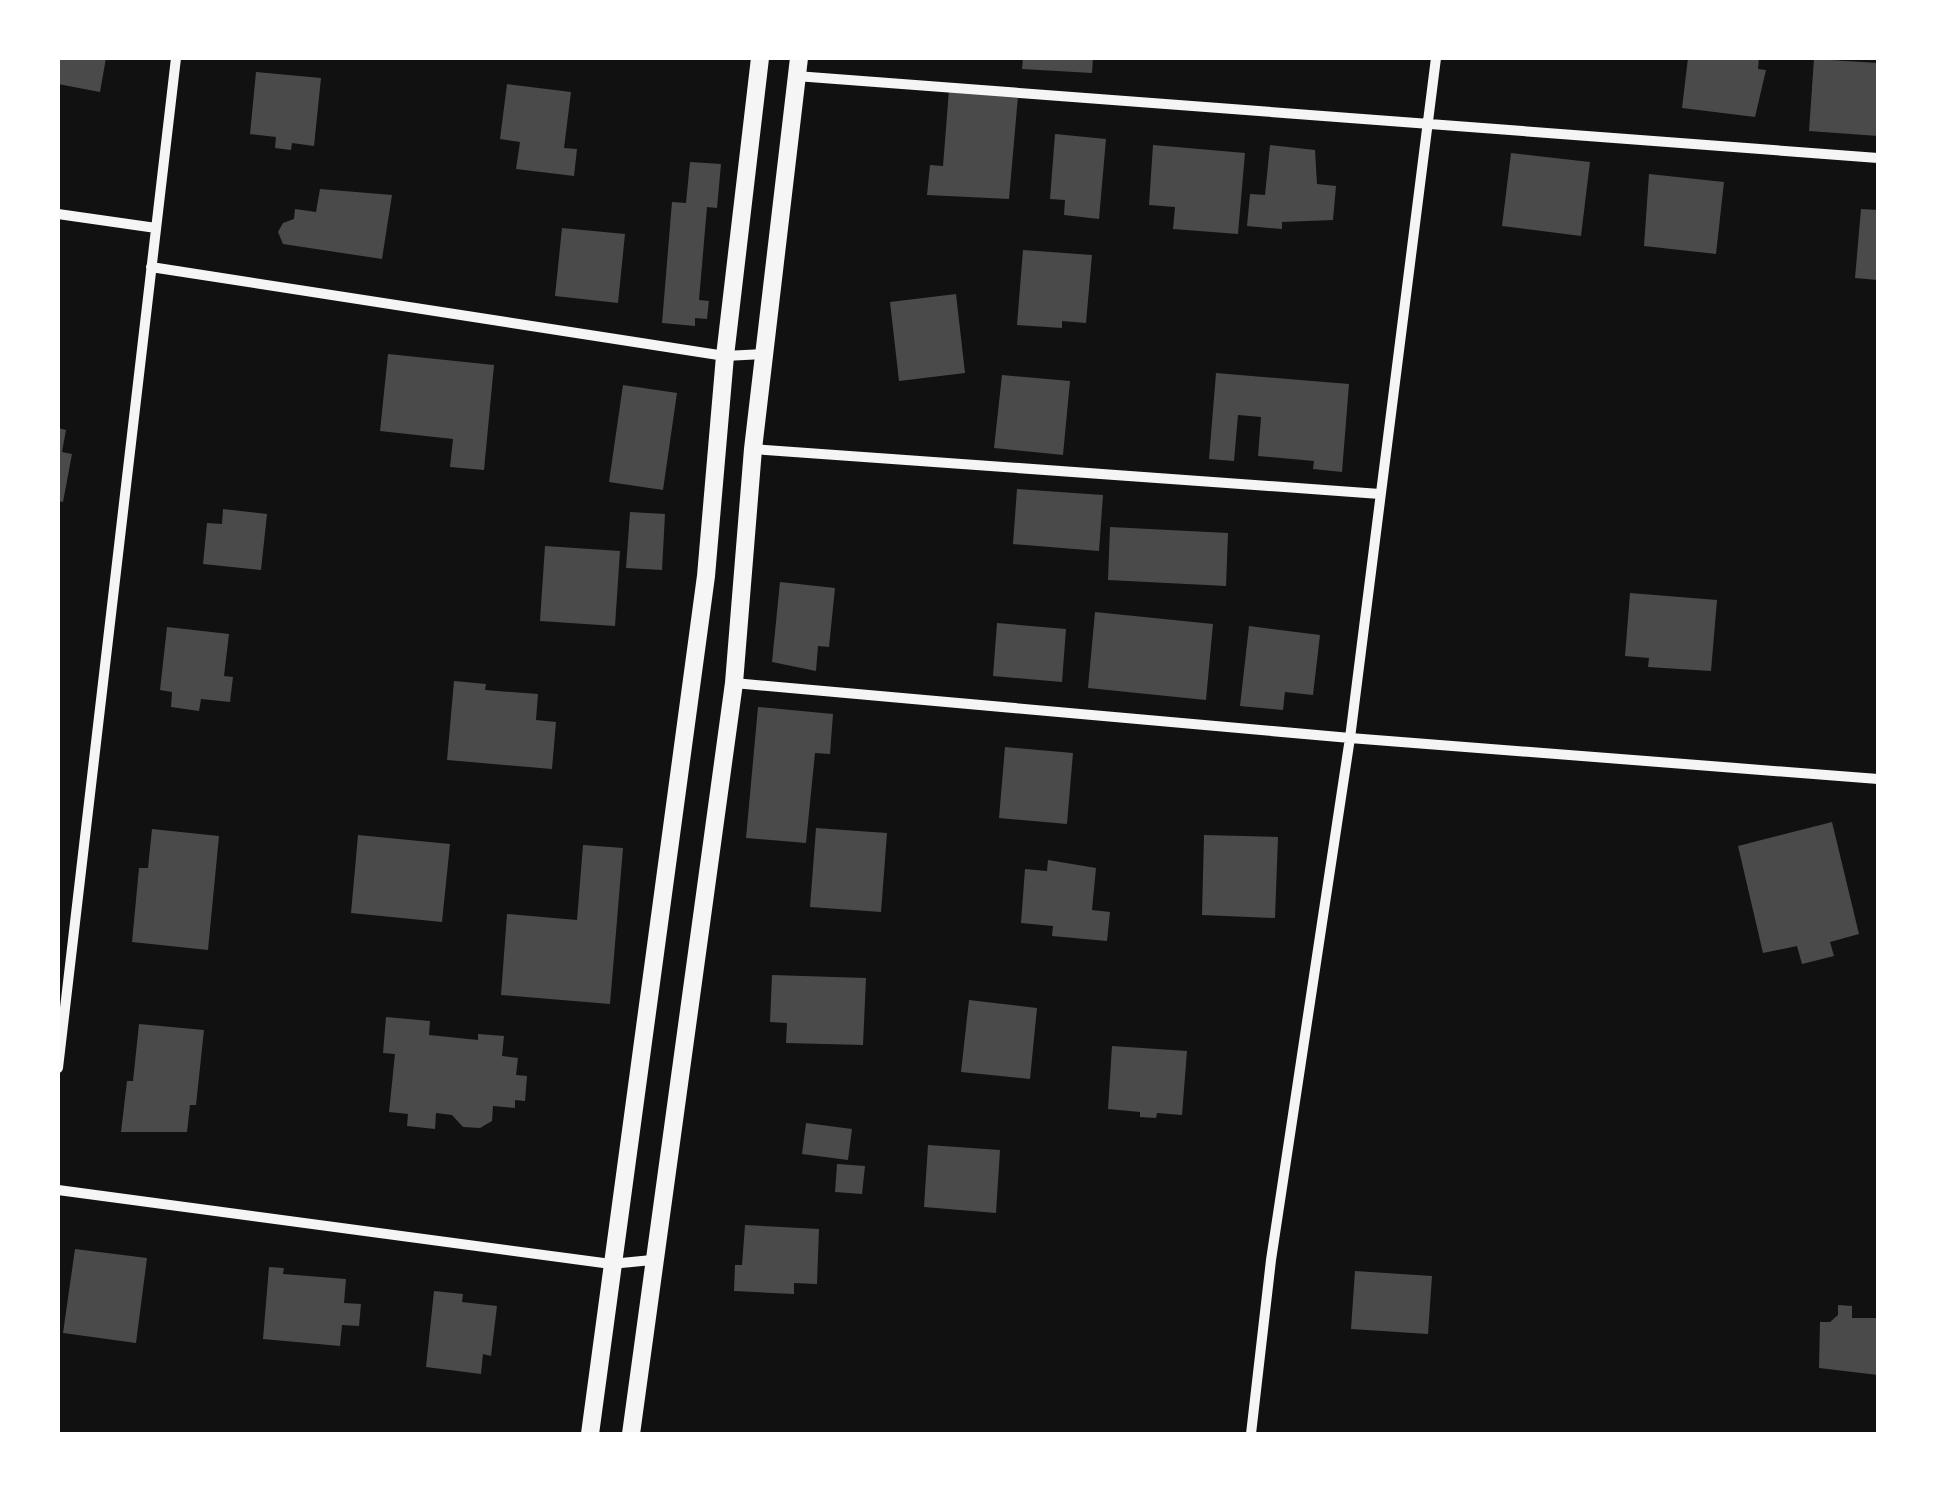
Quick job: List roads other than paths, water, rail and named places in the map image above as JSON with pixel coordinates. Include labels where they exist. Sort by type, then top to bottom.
[{"type":"street","points":[[58,1068],[176,58]]},
{"type":"street","points":[[590,1434],[706,576],[725,356],[760,58]]},
{"type":"street","points":[[1251,1434],[1266,1295],[1350,738],[1436,58]]},
{"type":"street","points":[[631,1434],[734,683],[753,449],[797,67],[1428,126],[1878,158]]},
{"type":"street","points":[[58,214],[156,228]]},
{"type":"street","points":[[151,267],[725,356],[765,354]]},
{"type":"street","points":[[753,449],[1380,494]]},
{"type":"street","points":[[734,683],[1350,738],[1878,779]]},
{"type":"street","points":[[58,1190],[611,1264],[652,1260]]}]
